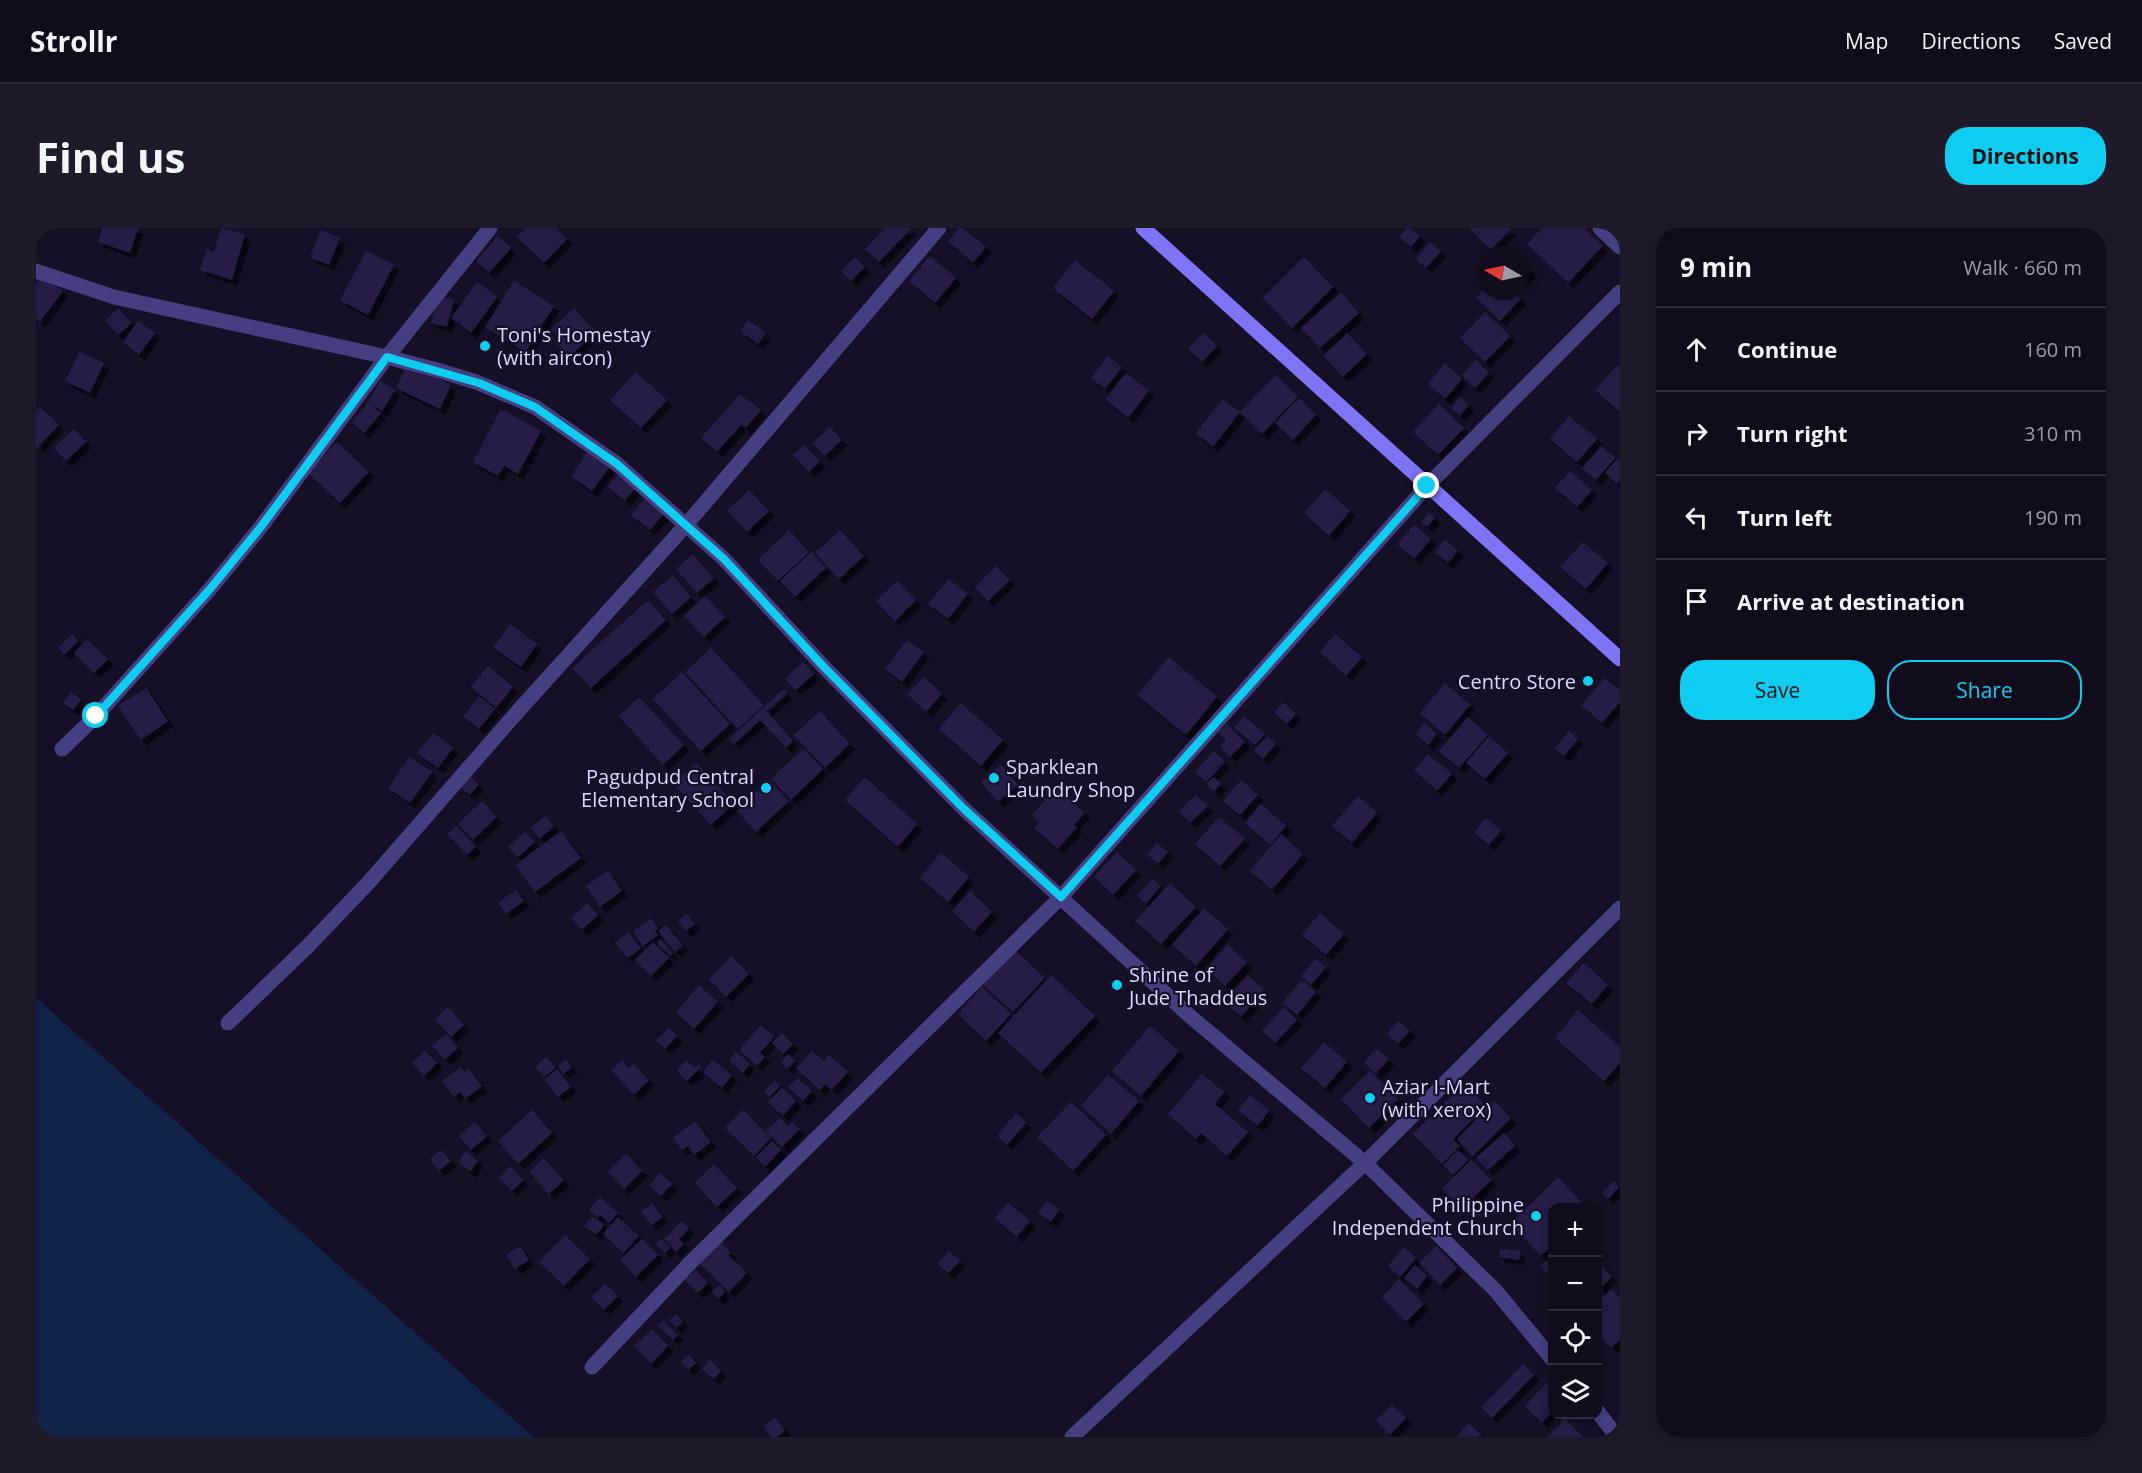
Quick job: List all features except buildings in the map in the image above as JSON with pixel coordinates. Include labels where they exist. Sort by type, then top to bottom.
[{"type":"main road","points":[[1143,228],[1620,659]]},
{"type":"street","points":[[62,749],[96,716],[210,589],[260,528],[387,357],[490,228]]},
{"type":"street","points":[[228,1023],[308,946],[369,882],[527,701],[686,525],[939,228]]},
{"type":"street","points":[[1600,228],[1620,247]]},
{"type":"street","points":[[36,271],[114,297],[387,357],[479,383],[535,407],[617,464],[724,559],[823,666],[964,809],[1191,1017],[1365,1163],[1496,1291],[1548,1354]]},
{"type":"street","points":[[592,1367],[691,1262],[1061,897],[1427,486],[1620,292]]},
{"type":"street","points":[[1072,1437],[1365,1163],[1620,908]]},
{"type":"street","points":[[1602,1417],[1617,1437]]},
{"type":"water","points":[[36,998],[521,1426],[534,1437],[36,1437]]},
{"type":"place","name":"Toni's Homestay (with aircon)","points":[[485,346]]},
{"type":"place","name":"Centro Store","points":[[1588,681]]},
{"type":"place","name":"Sparklean Laundry Shop","points":[[994,778]]},
{"type":"place","name":"Pagudpud Central Elementary School","points":[[766,788]]},
{"type":"place","name":"Shrine of Jude Thaddeus","points":[[1117,985]]},
{"type":"place","name":"Aziar I-Mart (with xerox)","points":[[1370,1098]]},
{"type":"place","name":"Philippine Independent Church","points":[[1536,1216]]},
{"type":"route","points":[[96,716],[210,589],[260,528],[387,357],[479,383],[535,407],[617,464],[724,559],[823,666],[964,809],[1061,897],[1427,486]]}]
